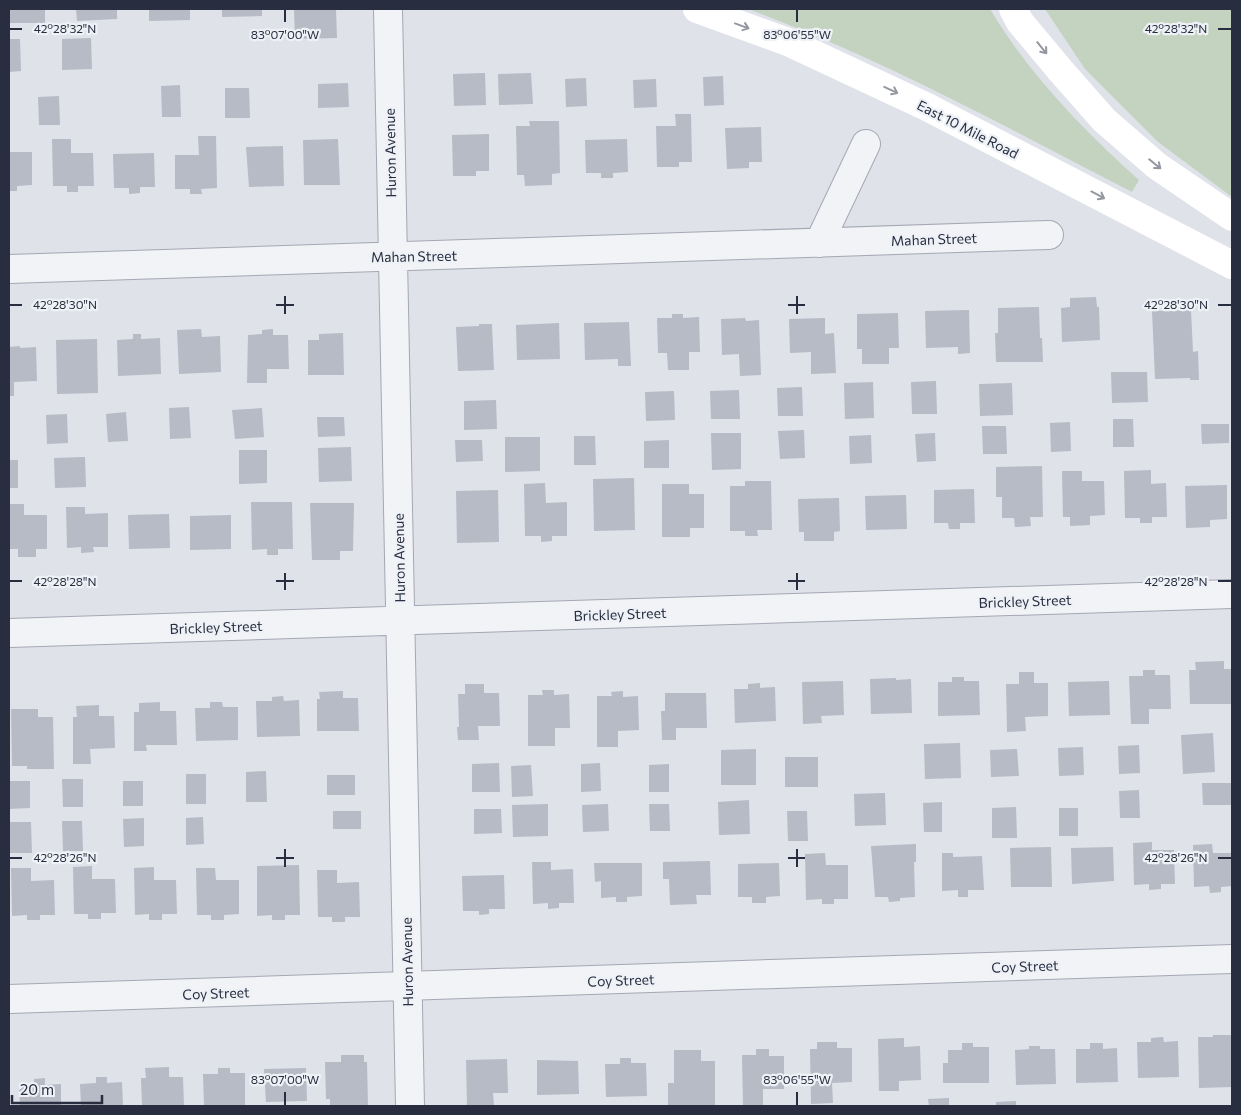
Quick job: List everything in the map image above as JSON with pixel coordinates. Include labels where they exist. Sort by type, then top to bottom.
[{"type":"main road","name":"East 10 Mile Road","points":[[697,9],[788,42],[927,107],[1232,265]]},
{"type":"main road","points":[[1013,9],[1020,22],[1104,120],[1157,166],[1232,217]]},
{"type":"street","name":"Huron Avenue","points":[[388,9],[410,1106]]},
{"type":"street","points":[[819,243],[866,144]]},
{"type":"street","name":"Mahan Street","points":[[9,269],[1049,235]]},
{"type":"street","name":"Brickley Street","points":[[9,633],[1232,594]]},
{"type":"street","name":"Coy Street","points":[[9,999],[1232,959]]},
{"type":"green space","points":[[748,9],[990,9],[1022,56],[1058,100],[1097,141],[1139,180],[1132,192],[895,71],[798,28]]},
{"type":"green space","points":[[1045,9],[1232,9],[1232,197],[1158,142],[1085,69]]},
{"type":"building","points":[[9,9],[45,9],[45,23],[9,23]]},
{"type":"building","points":[[76,9],[117,9],[117,19],[77,21]]},
{"type":"building","points":[[149,9],[190,9],[190,20],[149,21]]},
{"type":"building","points":[[222,9],[262,9],[262,16],[222,17]]},
{"type":"building","points":[[294,9],[336,9],[337,38],[295,39]]},
{"type":"building","points":[[91,38],[92,69],[62,70],[62,39]]},
{"type":"building","points":[[9,39],[20,39],[21,71],[9,72]]},
{"type":"building","points":[[485,73],[486,105],[454,106],[453,74]]},
{"type":"building","points":[[531,73],[533,104],[499,105],[498,74]]},
{"type":"building","points":[[723,76],[724,105],[704,106],[703,77]]},
{"type":"building","points":[[586,78],[587,106],[566,107],[565,79]]},
{"type":"building","points":[[656,79],[657,107],[634,108],[633,80]]},
{"type":"building","points":[[348,83],[349,107],[318,108],[318,84]]},
{"type":"building","points":[[180,85],[181,117],[162,117],[161,86]]},
{"type":"building","points":[[225,88],[249,88],[250,118],[225,118]]},
{"type":"building","points":[[59,96],[60,125],[39,125],[38,97]]},
{"type":"building","points":[[675,114],[691,114],[692,162],[679,162],[679,167],[657,167],[656,126],[676,126]]},
{"type":"building","points":[[529,121],[559,121],[560,173],[552,174],[552,185],[525,186],[524,175],[517,175],[516,126],[530,126]]},
{"type":"building","points":[[761,127],[762,162],[749,162],[749,168],[727,169],[725,128]]},
{"type":"building","points":[[489,134],[489,171],[476,171],[476,176],[453,176],[452,135]]},
{"type":"building","points":[[198,136],[216,136],[217,188],[201,189],[202,194],[190,194],[190,189],[175,189],[175,155],[199,155]]},
{"type":"building","points":[[52,139],[71,139],[71,153],[93,153],[94,186],[78,186],[78,192],[67,192],[67,186],[53,186]]},
{"type":"building","points":[[338,139],[340,185],[304,185],[303,140]]},
{"type":"building","points":[[627,139],[628,172],[613,173],[613,178],[601,178],[601,173],[586,173],[585,140]]},
{"type":"building","points":[[283,146],[284,186],[249,187],[246,147]]},
{"type":"building","points":[[9,152],[32,152],[32,185],[17,186],[17,191],[9,191]]},
{"type":"building","points":[[154,153],[155,187],[140,187],[140,193],[129,194],[129,188],[114,188],[113,154]]},
{"type":"building","points":[[1096,297],[1097,307],[1099,307],[1100,340],[1062,342],[1061,308],[1070,307],[1070,298]]},
{"type":"building","points":[[1039,307],[1043,362],[996,362],[995,333],[998,333],[998,308]]},
{"type":"building","points":[[969,310],[970,353],[958,354],[958,347],[926,348],[925,311]]},
{"type":"building","points":[[1191,310],[1193,352],[1198,351],[1199,380],[1190,380],[1190,378],[1155,379],[1152,311]]},
{"type":"building","points":[[898,313],[899,348],[889,348],[889,364],[862,364],[862,349],[857,349],[857,314]]},
{"type":"building","points":[[672,314],[683,314],[683,318],[699,317],[700,352],[689,352],[689,370],[668,370],[667,353],[658,353],[657,318],[672,318]]},
{"type":"building","points":[[745,318],[746,321],[759,320],[761,375],[740,376],[739,354],[722,355],[721,319]]},
{"type":"building","points":[[825,318],[825,334],[834,333],[836,373],[811,374],[811,352],[790,353],[789,319]]},
{"type":"building","points":[[629,322],[631,366],[618,366],[618,359],[585,360],[584,323]]},
{"type":"building","points":[[559,323],[560,359],[517,360],[516,325]]},
{"type":"building","points":[[479,324],[492,324],[494,370],[458,371],[456,327],[479,326]]},
{"type":"building","points":[[201,329],[202,337],[220,336],[221,372],[179,374],[177,330]]},
{"type":"building","points":[[273,329],[273,335],[288,335],[289,369],[267,369],[267,383],[247,383],[248,335],[262,334],[262,330]]},
{"type":"building","points":[[343,333],[344,375],[308,375],[308,340],[319,340],[319,334]]},
{"type":"building","points":[[133,334],[141,334],[141,339],[160,338],[161,374],[118,376],[117,340],[133,339]]},
{"type":"building","points":[[97,339],[98,393],[57,394],[56,340]]},
{"type":"building","points":[[20,346],[20,348],[36,347],[37,381],[14,382],[14,396],[9,396],[9,347]]},
{"type":"building","points":[[1111,372],[1147,372],[1148,402],[1112,403]]},
{"type":"building","points":[[936,381],[937,414],[912,414],[911,382]]},
{"type":"building","points":[[873,382],[874,418],[845,419],[844,383]]},
{"type":"building","points":[[1012,383],[1013,415],[980,416],[979,384]]},
{"type":"building","points":[[802,387],[803,416],[778,416],[777,388]]},
{"type":"building","points":[[739,390],[740,419],[711,419],[710,391]]},
{"type":"building","points":[[674,391],[675,420],[646,421],[645,392]]},
{"type":"building","points":[[496,400],[497,429],[464,430],[464,401]]},
{"type":"building","points":[[189,407],[191,438],[170,439],[169,408]]},
{"type":"building","points":[[262,408],[264,437],[235,439],[232,410]]},
{"type":"building","points":[[126,412],[128,441],[108,442],[106,414]]},
{"type":"building","points":[[67,414],[68,443],[47,444],[46,415]]},
{"type":"building","points":[[317,417],[344,417],[345,436],[318,437]]},
{"type":"building","points":[[1113,419],[1133,419],[1134,447],[1113,447]]},
{"type":"building","points":[[1070,422],[1071,451],[1051,452],[1050,423]]},
{"type":"building","points":[[1201,424],[1229,424],[1229,443],[1202,444]]},
{"type":"building","points":[[982,426],[1006,426],[1007,454],[983,454]]},
{"type":"building","points":[[804,430],[805,458],[780,459],[778,431]]},
{"type":"building","points":[[711,433],[741,433],[741,469],[712,470]]},
{"type":"building","points":[[935,433],[936,461],[917,462],[915,434]]},
{"type":"building","points":[[871,435],[872,463],[850,464],[849,436]]},
{"type":"building","points":[[574,436],[595,436],[596,465],[574,465]]},
{"type":"building","points":[[505,437],[540,437],[540,471],[505,472]]},
{"type":"building","points":[[455,440],[482,440],[483,461],[456,462]]},
{"type":"building","points":[[669,440],[669,468],[644,468],[644,441]]},
{"type":"building","points":[[351,447],[352,481],[319,482],[318,448]]},
{"type":"building","points":[[239,450],[267,450],[267,483],[239,484]]},
{"type":"building","points":[[85,457],[86,487],[55,488],[54,458]]},
{"type":"building","points":[[9,460],[18,460],[18,488],[9,488]]},
{"type":"building","points":[[1042,466],[1043,517],[1030,517],[1031,526],[1015,527],[1014,518],[1002,518],[1002,497],[996,497],[996,467]]},
{"type":"building","points":[[1151,470],[1151,484],[1166,483],[1167,517],[1152,517],[1152,523],[1140,523],[1140,518],[1125,518],[1124,471]]},
{"type":"building","points":[[1062,471],[1082,471],[1082,481],[1104,481],[1105,515],[1090,516],[1090,525],[1070,526],[1070,517],[1063,517]]},
{"type":"building","points":[[634,478],[635,530],[594,531],[593,479]]},
{"type":"building","points":[[745,481],[771,481],[772,530],[757,530],[758,536],[745,536],[745,531],[730,531],[730,486],[745,486]]},
{"type":"building","points":[[545,483],[546,503],[567,502],[567,536],[552,536],[552,541],[541,542],[541,536],[525,536],[524,484]]},
{"type":"building","points":[[662,484],[689,484],[689,494],[704,494],[704,528],[690,528],[690,537],[662,537]]},
{"type":"building","points":[[1227,485],[1227,519],[1210,520],[1210,527],[1186,528],[1185,486]]},
{"type":"building","points":[[974,489],[975,523],[960,523],[960,529],[949,529],[948,523],[934,523],[934,490]]},
{"type":"building","points":[[498,490],[499,542],[457,543],[456,491]]},
{"type":"building","points":[[906,495],[907,529],[866,530],[865,496]]},
{"type":"building","points":[[839,498],[840,531],[834,532],[834,541],[804,541],[804,532],[799,532],[798,499]]},
{"type":"building","points":[[251,502],[292,502],[293,549],[278,549],[278,555],[267,555],[267,549],[252,550]]},
{"type":"building","points":[[310,503],[354,503],[353,551],[340,551],[340,560],[312,560]]},
{"type":"building","points":[[9,504],[24,504],[24,515],[47,515],[47,549],[36,549],[36,557],[18,557],[18,549],[9,549]]},
{"type":"building","points":[[66,507],[85,507],[85,514],[108,513],[108,547],[93,547],[94,552],[81,553],[81,547],[67,548]]},
{"type":"building","points":[[169,514],[170,548],[129,549],[128,515]]},
{"type":"building","points":[[231,515],[231,549],[190,550],[190,516]]},
{"type":"building","points":[[1224,661],[1224,669],[1231,669],[1231,704],[1190,704],[1189,670],[1196,670],[1195,662]]},
{"type":"building","points":[[1143,670],[1155,670],[1155,675],[1170,675],[1171,709],[1149,709],[1149,724],[1131,724],[1129,676],[1143,676]]},
{"type":"building","points":[[1019,672],[1034,672],[1034,683],[1048,683],[1048,716],[1025,717],[1026,731],[1007,732],[1006,684],[1019,684]]},
{"type":"building","points":[[952,677],[964,677],[964,681],[979,681],[980,715],[938,716],[938,682],[952,682]]},
{"type":"building","points":[[896,678],[896,680],[911,679],[912,713],[871,714],[870,679]]},
{"type":"building","points":[[843,681],[844,715],[821,716],[822,723],[803,724],[802,682]]},
{"type":"building","points":[[1109,681],[1110,715],[1069,716],[1068,682]]},
{"type":"building","points":[[760,683],[760,688],[775,687],[776,721],[735,723],[734,689],[748,689],[748,684]]},
{"type":"building","points":[[465,684],[484,684],[484,693],[499,693],[500,726],[478,726],[479,740],[458,740],[458,694],[465,694]]},
{"type":"building","points":[[542,690],[554,690],[554,695],[569,694],[570,728],[555,728],[555,746],[528,746],[528,695],[543,695]]},
{"type":"building","points":[[343,691],[343,698],[358,698],[359,731],[317,731],[317,699],[320,699],[319,692]]},
{"type":"building","points":[[623,691],[623,697],[638,696],[639,730],[618,731],[618,747],[597,747],[597,696],[612,696],[611,692]]},
{"type":"building","points":[[665,693],[706,693],[707,728],[676,728],[676,740],[662,740],[661,711],[665,711]]},
{"type":"building","points":[[283,696],[284,701],[299,700],[300,736],[257,737],[256,701],[272,701],[272,697]]},
{"type":"building","points":[[160,702],[160,711],[176,711],[177,745],[146,745],[147,751],[134,751],[134,712],[139,712],[139,703]]},
{"type":"building","points":[[210,702],[222,702],[223,707],[238,707],[238,740],[196,741],[195,708],[210,708]]},
{"type":"building","points":[[99,705],[99,716],[114,716],[115,748],[90,749],[91,764],[73,764],[73,717],[77,717],[76,706]]},
{"type":"building","points":[[11,709],[38,709],[38,717],[53,717],[54,769],[27,769],[27,766],[12,766]]},
{"type":"building","points":[[1213,733],[1215,772],[1183,774],[1181,735]]},
{"type":"building","points":[[960,743],[961,778],[925,779],[924,744]]},
{"type":"building","points":[[1139,745],[1140,773],[1119,774],[1118,746]]},
{"type":"building","points":[[1083,747],[1084,775],[1059,776],[1058,748]]},
{"type":"building","points":[[756,749],[756,785],[721,785],[721,750]]},
{"type":"building","points":[[1017,749],[1019,776],[991,777],[990,750]]},
{"type":"building","points":[[785,757],[818,757],[818,787],[785,787]]},
{"type":"building","points":[[499,763],[500,792],[472,792],[472,764]]},
{"type":"building","points":[[600,763],[601,791],[581,792],[581,764]]},
{"type":"building","points":[[669,764],[669,792],[649,792],[649,765]]},
{"type":"building","points":[[531,765],[533,796],[512,797],[511,766]]},
{"type":"building","points":[[266,771],[267,802],[246,802],[246,772]]},
{"type":"building","points":[[186,774],[206,774],[206,804],[186,804]]},
{"type":"building","points":[[327,775],[355,775],[355,795],[327,795]]},
{"type":"building","points":[[62,779],[83,779],[83,807],[63,807]]},
{"type":"building","points":[[9,781],[30,781],[30,808],[9,809]]},
{"type":"building","points":[[123,781],[143,781],[143,806],[123,806]]},
{"type":"building","points":[[1202,783],[1232,783],[1232,805],[1203,805]]},
{"type":"building","points":[[1139,790],[1140,818],[1120,818],[1119,791]]},
{"type":"building","points":[[885,793],[886,825],[855,826],[854,794]]},
{"type":"building","points":[[749,800],[750,834],[719,835],[718,802]]},
{"type":"building","points":[[942,802],[942,832],[924,832],[923,803]]},
{"type":"building","points":[[548,804],[548,836],[513,837],[512,805]]},
{"type":"building","points":[[608,804],[609,831],[583,832],[582,805]]},
{"type":"building","points":[[649,804],[669,804],[670,831],[650,831]]},
{"type":"building","points":[[1016,807],[1017,838],[992,838],[992,808]]},
{"type":"building","points":[[1059,808],[1078,808],[1078,836],[1059,836]]},
{"type":"building","points":[[474,809],[501,809],[502,833],[474,834]]},
{"type":"building","points":[[333,811],[361,811],[361,829],[333,829]]},
{"type":"building","points":[[787,811],[807,811],[808,841],[788,841]]},
{"type":"building","points":[[203,817],[204,844],[186,845],[186,818]]},
{"type":"building","points":[[144,818],[144,846],[124,847],[123,819]]},
{"type":"building","points":[[62,821],[82,821],[83,851],[63,851]]},
{"type":"building","points":[[9,822],[31,822],[32,853],[9,853]]},
{"type":"building","points":[[1152,842],[1152,850],[1174,850],[1175,884],[1161,884],[1161,889],[1149,890],[1149,884],[1134,885],[1133,843]]},
{"type":"building","points":[[916,844],[916,862],[914,862],[915,897],[900,898],[900,901],[889,902],[888,897],[875,897],[871,846]]},
{"type":"building","points":[[1212,844],[1213,853],[1232,853],[1232,886],[1221,887],[1221,892],[1210,893],[1209,886],[1194,887],[1193,845]]},
{"type":"building","points":[[1051,847],[1052,887],[1011,887],[1010,848]]},
{"type":"building","points":[[1113,847],[1114,881],[1072,884],[1071,848]]},
{"type":"building","points":[[825,853],[826,865],[848,865],[848,899],[834,899],[834,904],[822,904],[822,899],[806,900],[805,854]]},
{"type":"building","points":[[942,853],[953,853],[953,857],[982,856],[984,890],[968,890],[968,897],[958,897],[958,890],[942,891]]},
{"type":"building","points":[[710,861],[711,895],[696,895],[697,904],[670,905],[669,879],[663,879],[663,862]]},
{"type":"building","points":[[532,862],[551,862],[551,870],[573,869],[574,903],[559,903],[559,908],[548,909],[548,903],[533,904]]},
{"type":"building","points":[[594,863],[642,863],[642,896],[627,897],[627,902],[616,902],[616,897],[601,898],[601,881],[595,882]]},
{"type":"building","points":[[779,863],[780,896],[766,897],[766,903],[752,903],[752,897],[738,897],[738,864]]},
{"type":"building","points":[[299,865],[300,915],[285,915],[285,920],[272,920],[272,915],[257,916],[257,866]]},
{"type":"building","points":[[92,866],[92,879],[115,879],[116,913],[101,913],[101,919],[88,919],[88,914],[74,914],[73,867]]},
{"type":"building","points":[[154,867],[154,880],[176,880],[177,914],[162,914],[162,920],[149,920],[149,914],[135,915],[134,868]]},
{"type":"building","points":[[11,868],[31,868],[31,881],[54,880],[55,915],[40,915],[40,920],[27,920],[27,915],[12,916]]},
{"type":"building","points":[[196,868],[215,868],[216,880],[239,880],[239,914],[224,915],[224,920],[211,920],[211,915],[197,915]]},
{"type":"building","points":[[317,870],[337,870],[337,883],[359,882],[360,917],[345,917],[345,922],[332,922],[332,917],[318,917]]},
{"type":"building","points":[[504,875],[505,909],[489,909],[489,914],[479,915],[479,911],[463,911],[462,876]]},
{"type":"building","points":[[1213,1035],[1232,1035],[1232,1087],[1199,1088],[1198,1037],[1213,1037]]},
{"type":"building","points":[[1163,1037],[1164,1042],[1178,1041],[1179,1077],[1138,1078],[1137,1042],[1151,1042],[1151,1038]]},
{"type":"building","points":[[904,1038],[904,1047],[920,1046],[921,1080],[899,1081],[899,1091],[879,1091],[878,1039]]},
{"type":"building","points":[[817,1042],[837,1042],[837,1048],[852,1048],[852,1082],[832,1083],[833,1103],[811,1104],[810,1049],[817,1049]]},
{"type":"building","points":[[962,1043],[973,1043],[973,1047],[989,1047],[989,1083],[943,1083],[943,1063],[948,1063],[948,1050],[962,1050]]},
{"type":"building","points":[[1090,1043],[1103,1043],[1103,1049],[1117,1048],[1118,1082],[1076,1083],[1076,1049],[1090,1049]]},
{"type":"building","points":[[1029,1046],[1040,1046],[1040,1049],[1055,1049],[1056,1084],[1016,1085],[1015,1050],[1029,1049]]},
{"type":"building","points":[[756,1049],[769,1049],[769,1056],[784,1056],[784,1089],[763,1089],[763,1105],[743,1105],[742,1055],[756,1055]]},
{"type":"building","points":[[674,1050],[701,1050],[701,1061],[715,1061],[715,1106],[668,1106],[668,1083],[674,1083]]},
{"type":"building","points":[[341,1055],[364,1055],[364,1062],[367,1062],[368,1106],[330,1106],[330,1099],[326,1099],[325,1062],[341,1062]]},
{"type":"building","points":[[620,1058],[631,1058],[631,1063],[646,1063],[647,1096],[606,1097],[605,1064],[620,1064]]},
{"type":"building","points":[[507,1059],[508,1093],[493,1093],[494,1106],[467,1106],[466,1060]]},
{"type":"building","points":[[537,1060],[578,1061],[579,1094],[537,1095]]},
{"type":"building","points":[[169,1067],[169,1077],[183,1077],[184,1106],[142,1106],[141,1078],[146,1078],[145,1068]]},
{"type":"building","points":[[218,1068],[230,1068],[230,1073],[245,1073],[245,1106],[204,1106],[203,1074],[218,1074]]},
{"type":"building","points":[[306,1068],[307,1101],[266,1102],[264,1069]]},
{"type":"building","points":[[96,1077],[107,1077],[107,1083],[122,1082],[123,1106],[81,1106],[80,1084],[96,1083]]},
{"type":"building","points":[[45,1078],[45,1085],[61,1084],[61,1106],[20,1106],[19,1085],[34,1085],[34,1079]]},
{"type":"building","points":[[949,1098],[949,1106],[929,1106],[928,1099]]},
{"type":"building","points":[[1016,1101],[1016,1106],[996,1106],[996,1102]]}]
